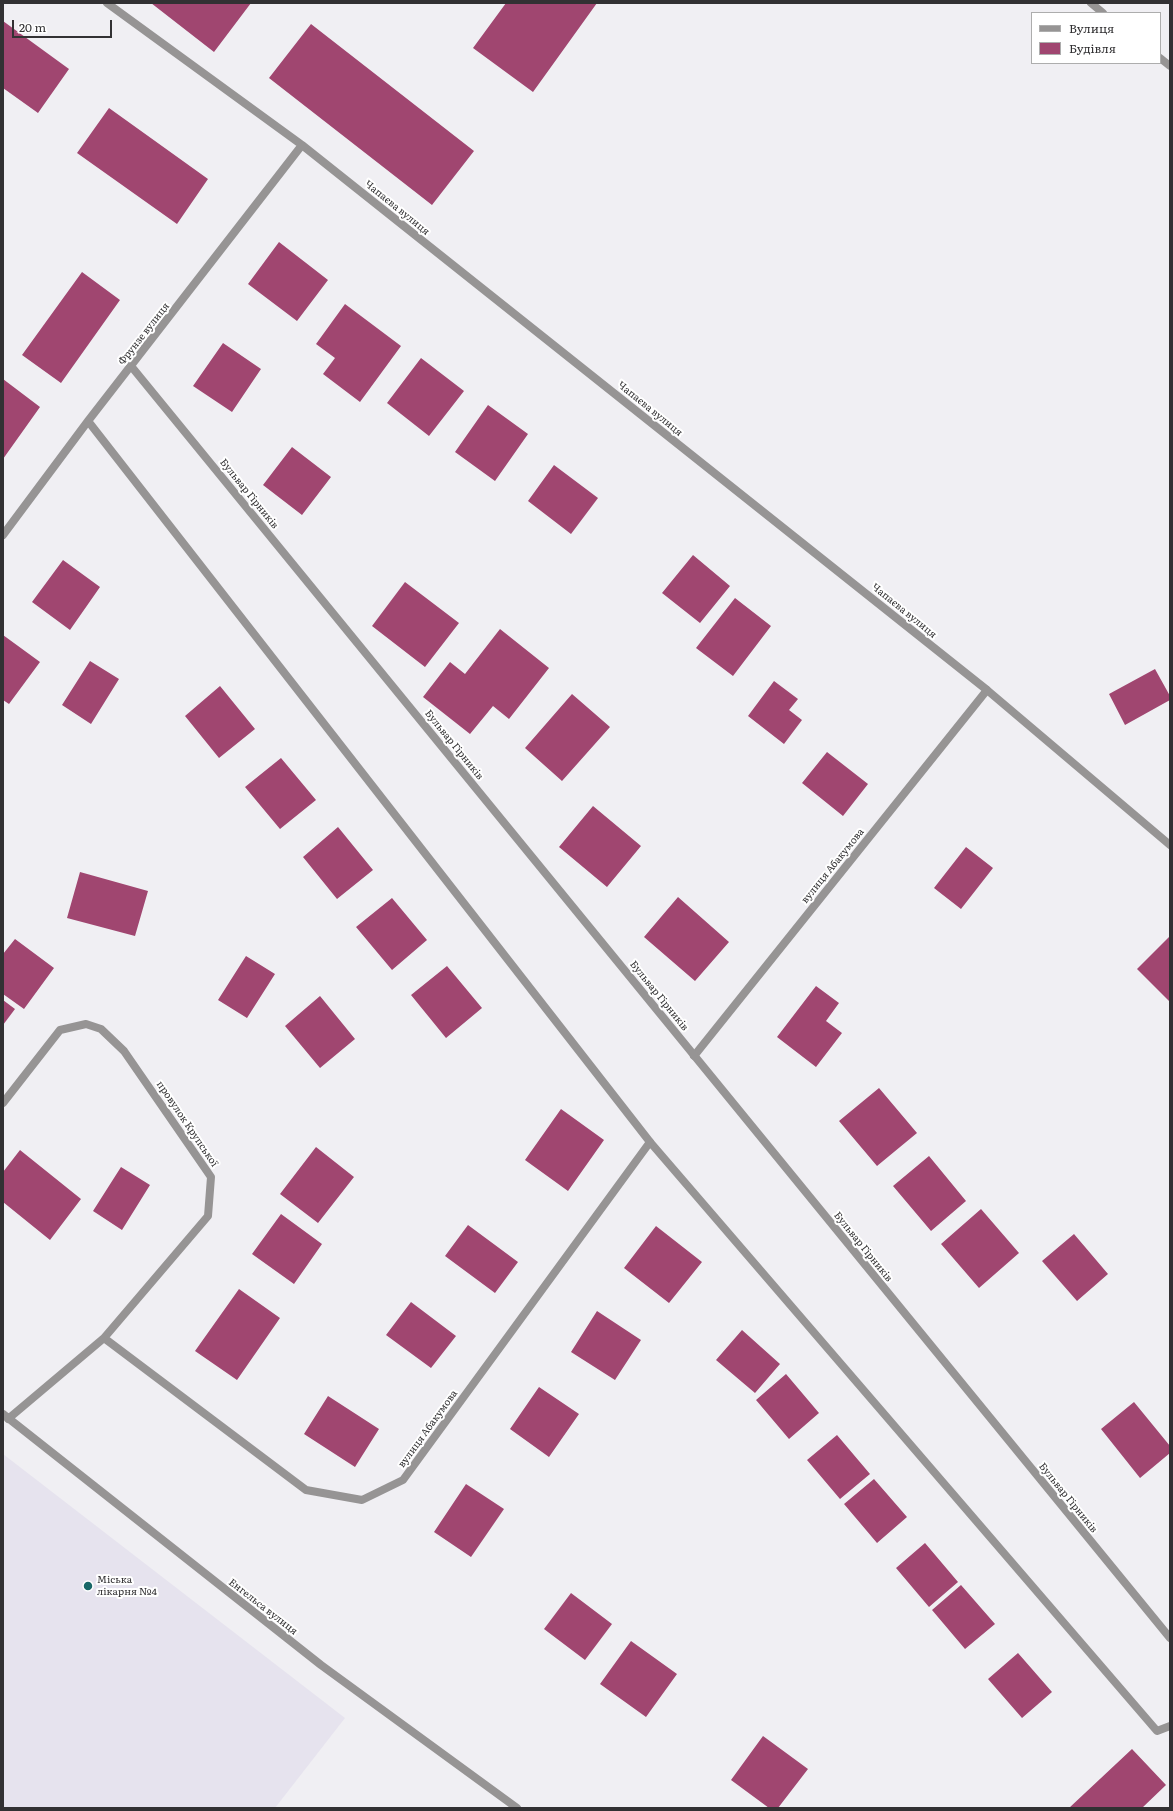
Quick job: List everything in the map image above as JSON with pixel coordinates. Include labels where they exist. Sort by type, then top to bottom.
[{"type":"street","name":"Чапаєва вулиця","points":[[107,3],[302,145],[987,690],[1170,845]]},
{"type":"street","points":[[1091,3],[1102,12]]},
{"type":"street","points":[[1161,59],[1170,66]]},
{"type":"street","name":"Фрунзе вулиця","points":[[3,535],[88,421],[302,145]]},
{"type":"street","name":"Бульвар Гірників","points":[[131,366],[1170,1638]]},
{"type":"street","points":[[88,421],[650,1142],[1157,1731],[1170,1726]]},
{"type":"street","name":"вулиця Абакумова","points":[[694,1056],[987,690]]},
{"type":"street","name":"провулок Крупської","points":[[3,1103],[60,1030],[86,1024],[101,1030],[124,1051],[211,1177],[208,1216],[104,1338],[6,1417]]},
{"type":"street","name":"вулиця Абакумова","points":[[104,1338],[306,1490],[362,1500],[403,1480],[650,1142]]},
{"type":"street","name":"Енгельса вулиця","points":[[6,1417],[321,1665],[517,1808]]},
{"type":"shaded area","name":"Міська лікарня №4","points":[[3,1454],[345,1718],[275,1808],[3,1808]]},
{"type":"building","points":[[151,3],[251,3],[214,52]]},
{"type":"building","points":[[506,3],[597,3],[533,92],[473,48]]},
{"type":"building","points":[[3,21],[69,69],[38,113],[3,88]]},
{"type":"building","points":[[311,24],[474,151],[432,205],[269,78]]},
{"type":"building","points":[[109,108],[208,179],[177,224],[77,153]]},
{"type":"building","points":[[279,242],[328,280],[297,321],[248,284]]},
{"type":"building","points":[[82,272],[120,300],[61,383],[22,355]]},
{"type":"building","points":[[345,304],[401,346],[360,402],[323,374],[335,358],[316,344]]},
{"type":"building","points":[[223,343],[261,369],[232,412],[193,386]]},
{"type":"building","points":[[421,358],[464,391],[429,436],[387,403]]},
{"type":"building","points":[[3,379],[40,407],[3,459]]},
{"type":"building","points":[[488,405],[528,434],[495,481],[455,452]]},
{"type":"building","points":[[292,447],[331,477],[302,515],[263,485]]},
{"type":"building","points":[[554,465],[598,498],[571,534],[528,501]]},
{"type":"building","points":[[693,555],[730,586],[700,623],[662,593]]},
{"type":"building","points":[[63,560],[100,587],[70,630],[32,602]]},
{"type":"building","points":[[405,582],[459,623],[425,667],[372,626]]},
{"type":"building","points":[[735,598],[771,626],[733,676],[696,648]]},
{"type":"building","points":[[500,629],[549,668],[509,719],[493,706],[470,734],[423,697],[450,662],[465,674]]},
{"type":"building","points":[[3,635],[40,662],[9,704],[3,700]]},
{"type":"building","points":[[90,661],[119,679],[91,724],[62,705]]},
{"type":"building","points":[[1155,669],[1170,696],[1170,700],[1125,725],[1109,694]]},
{"type":"building","points":[[774,681],[798,699],[789,710],[802,720],[784,744],[748,716]]},
{"type":"building","points":[[220,686],[255,729],[219,758],[185,716]]},
{"type":"building","points":[[572,694],[610,727],[562,781],[525,748]]},
{"type":"building","points":[[827,752],[868,784],[843,816],[802,783]]},
{"type":"building","points":[[281,758],[316,800],[280,829],[245,787]]},
{"type":"building","points":[[593,806],[641,846],[607,887],[559,847]]},
{"type":"building","points":[[338,827],[373,870],[337,899],[303,857]]},
{"type":"building","points":[[966,847],[993,868],[961,909],[934,888]]},
{"type":"building","points":[[80,872],[148,891],[135,936],[67,918]]},
{"type":"building","points":[[678,897],[729,942],[695,981],[644,937]]},
{"type":"building","points":[[392,898],[427,940],[392,970],[356,927]]},
{"type":"building","points":[[1170,936],[1170,1002],[1137,969]]},
{"type":"building","points":[[15,939],[54,968],[24,1009],[3,994],[3,954]]},
{"type":"building","points":[[246,956],[275,974],[247,1018],[218,1000]]},
{"type":"building","points":[[447,966],[482,1008],[446,1038],[411,995]]},
{"type":"building","points":[[816,986],[839,1003],[826,1021],[842,1033],[816,1067],[777,1037]]},
{"type":"building","points":[[320,996],[355,1039],[320,1068],[285,1026]]},
{"type":"building","points":[[3,1000],[15,1009],[3,1025]]},
{"type":"building","points":[[879,1088],[917,1133],[877,1166],[839,1121]]},
{"type":"building","points":[[561,1109],[604,1140],[568,1191],[525,1160]]},
{"type":"building","points":[[316,1147],[354,1177],[318,1223],[280,1194]]},
{"type":"building","points":[[20,1150],[81,1199],[50,1240],[3,1202],[3,1172]]},
{"type":"building","points":[[929,1156],[966,1201],[931,1231],[893,1186]]},
{"type":"building","points":[[121,1167],[150,1185],[122,1230],[93,1211]]},
{"type":"building","points":[[981,1209],[1019,1253],[979,1288],[941,1244]]},
{"type":"building","points":[[281,1214],[322,1244],[294,1284],[252,1254]]},
{"type":"building","points":[[468,1225],[518,1262],[495,1293],[445,1256]]},
{"type":"building","points":[[656,1226],[702,1262],[669,1303],[624,1268]]},
{"type":"building","points":[[1074,1234],[1108,1274],[1077,1301],[1042,1261]]},
{"type":"building","points":[[239,1289],[280,1318],[237,1380],[195,1351]]},
{"type":"building","points":[[411,1302],[456,1336],[431,1368],[386,1335]]},
{"type":"building","points":[[597,1311],[641,1340],[615,1380],[571,1352]]},
{"type":"building","points":[[742,1330],[780,1364],[755,1393],[716,1360]]},
{"type":"building","points":[[786,1374],[819,1413],[789,1439],[756,1400]]},
{"type":"building","points":[[539,1387],[579,1414],[549,1457],[510,1429]]},
{"type":"building","points":[[328,1396],[379,1429],[355,1467],[304,1434]]},
{"type":"building","points":[[1134,1402],[1170,1446],[1170,1453],[1140,1478],[1101,1429]]},
{"type":"building","points":[[837,1435],[870,1474],[840,1499],[807,1460]]},
{"type":"building","points":[[874,1479],[907,1517],[877,1543],[844,1504]]},
{"type":"building","points":[[466,1484],[504,1509],[471,1557],[434,1532]]},
{"type":"building","points":[[925,1543],[958,1582],[929,1607],[896,1568]]},
{"type":"building","points":[[961,1585],[995,1624],[965,1649],[932,1610]]},
{"type":"building","points":[[571,1593],[612,1624],[585,1660],[544,1629]]},
{"type":"building","points":[[631,1641],[677,1674],[646,1717],[600,1684]]},
{"type":"building","points":[[1018,1653],[1052,1692],[1022,1718],[988,1679]]},
{"type":"building","points":[[763,1736],[808,1769],[778,1808],[769,1808],[731,1780]]},
{"type":"building","points":[[1132,1749],[1166,1785],[1142,1808],[1069,1808]]},
{"type":"place","name":"Міська лікарня №4","points":[[88,1586]]}]
